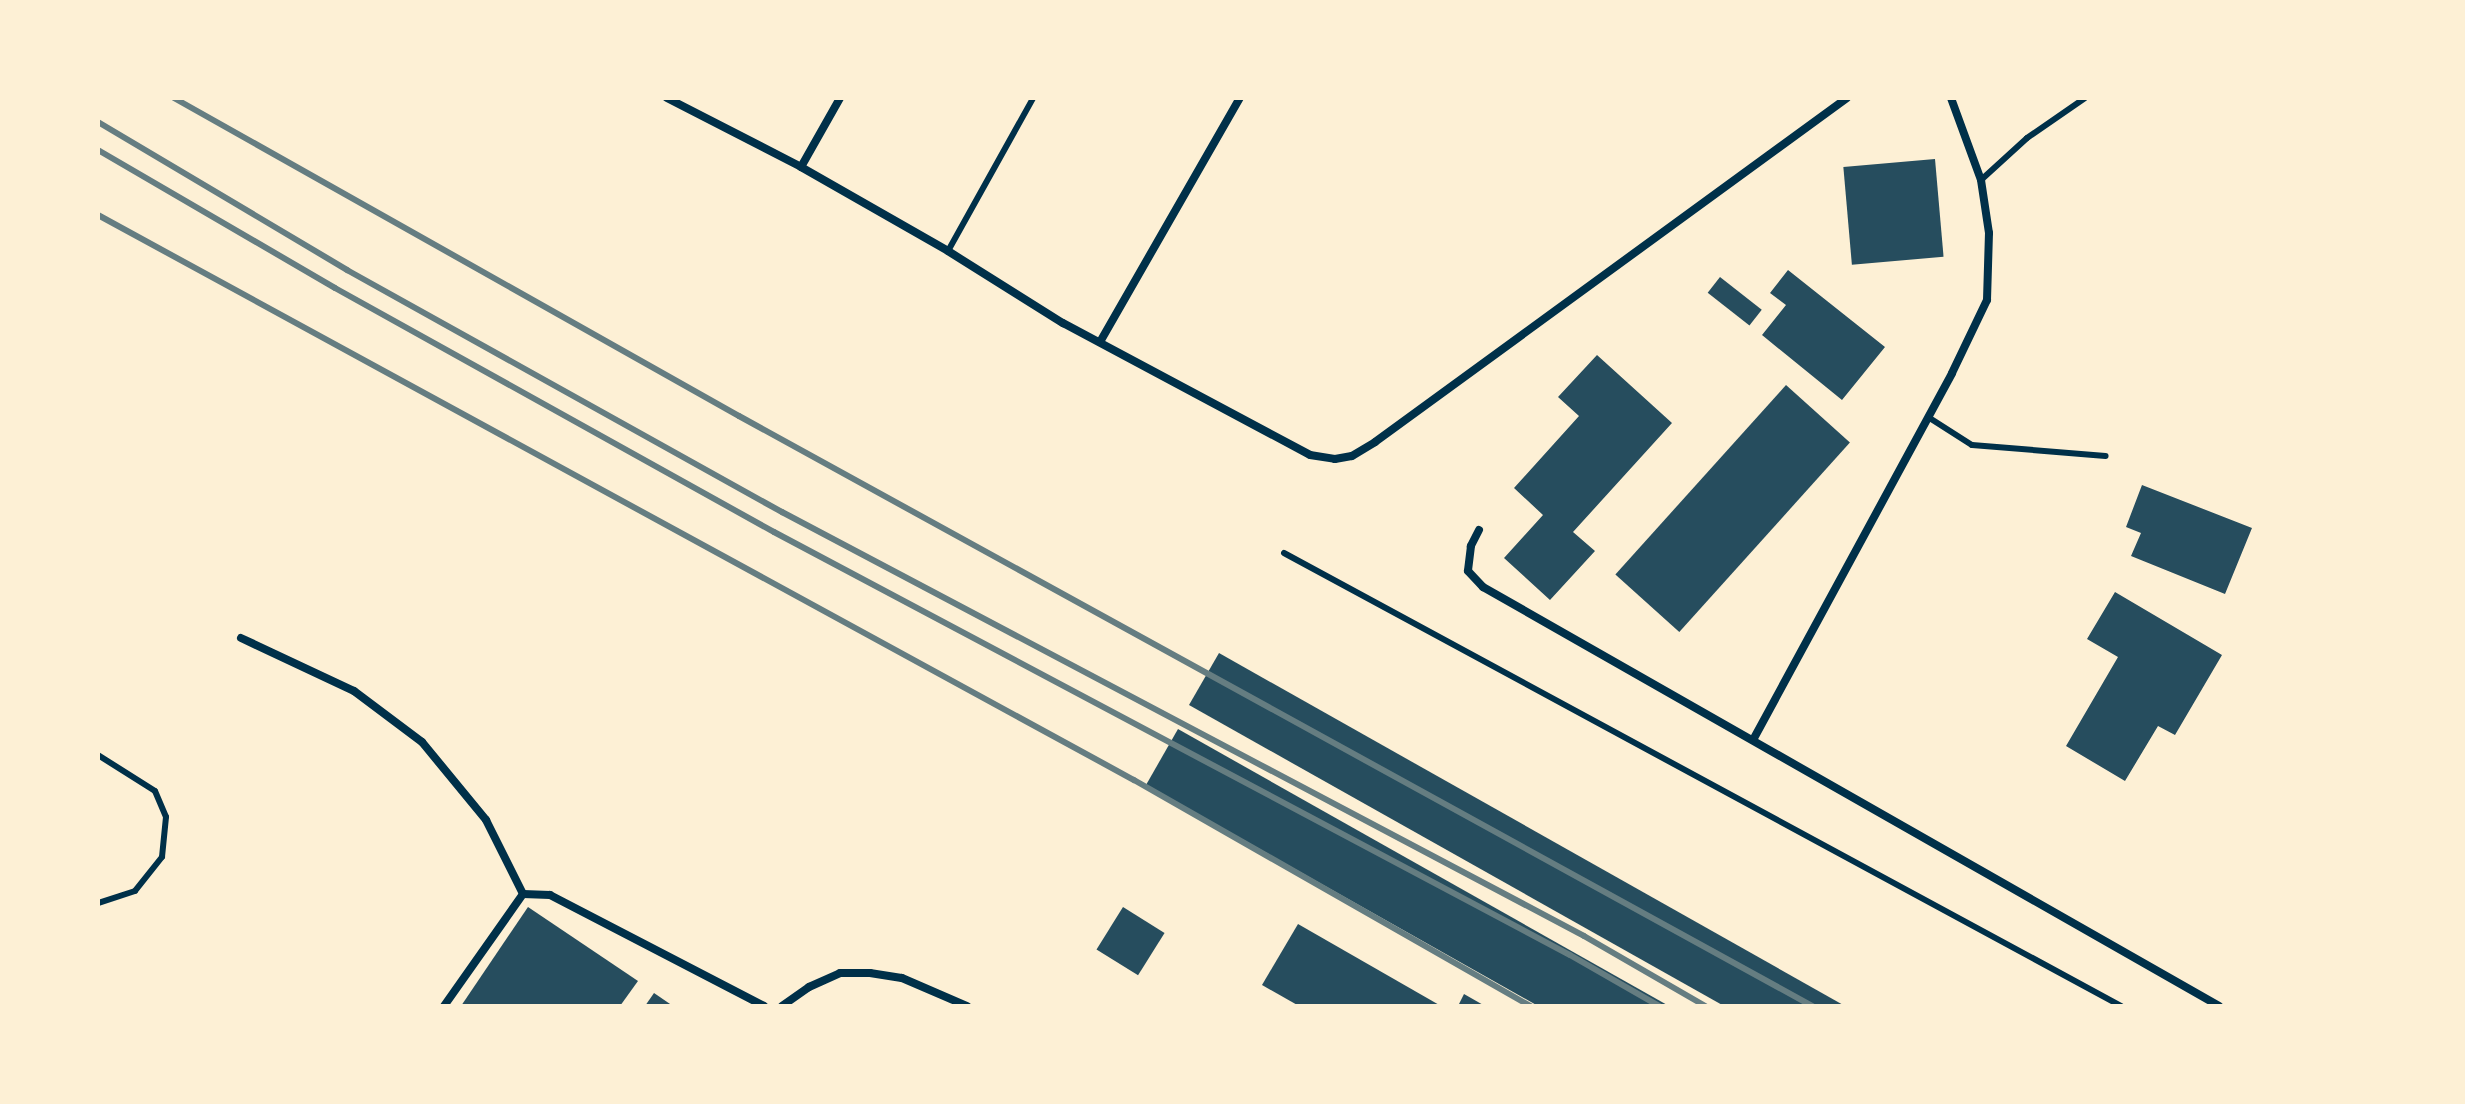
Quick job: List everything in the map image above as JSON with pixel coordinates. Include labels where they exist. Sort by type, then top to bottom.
[{"type":"street","points":[[801,167],[840,98]]},
{"type":"street","points":[[1100,342],[1240,98]]},
{"type":"street","points":[[669,99],[801,167],[1100,342],[1310,455],[1335,459],[1352,456],[1847,98]]},
{"type":"street","points":[[1753,740],[1928,417],[1987,300],[1989,233],[1981,180],[1951,98]]},
{"type":"street","points":[[1479,530],[1471,546],[1468,571],[1483,587],[2219,1006]]},
{"type":"street","points":[[241,638],[354,691],[422,742],[486,820],[523,894]]},
{"type":"street","points":[[444,1006],[523,894]]},
{"type":"street","points":[[523,894],[550,895],[764,1006]]},
{"type":"street","points":[[782,1006],[809,987],[840,973],[870,973],[902,978],[967,1006]]},
{"type":"lane","points":[[948,251],[1033,98]]},
{"type":"lane","points":[[1981,180],[2027,138],[2085,98]]},
{"type":"lane","points":[[1928,417],[1972,445],[2106,456]]},
{"type":"lane","points":[[1284,553],[2121,1006]]},
{"type":"lane","points":[[98,755],[155,791],[166,817],[162,857],[135,891],[98,903]]},
{"type":"building","points":[[1935,159],[1944,257],[1852,265],[1843,167]]},
{"type":"building","points":[[1788,270],[1885,347],[1842,400],[1762,335],[1786,305],[1770,293]]},
{"type":"building","points":[[1720,277],[1762,310],[1749,325],[1708,293]]},
{"type":"building","points":[[1597,355],[1672,423],[1573,532],[1595,551],[1550,600],[1504,558],[1543,515],[1514,488],[1579,416],[1558,397]]},
{"type":"building","points":[[1786,385],[1850,443],[1679,632],[1615,575]]},
{"type":"building","points":[[2142,485],[2252,528],[2225,594],[2131,556],[2141,533],[2126,527]]},
{"type":"building","points":[[2115,592],[2222,655],[2175,735],[2158,726],[2125,781],[2066,746],[2118,657],[2087,639]]},
{"type":"building","points":[[1219,653],[1845,1006],[1724,1006],[1189,705]]},
{"type":"building","points":[[1178,729],[1669,1006],[1538,1006],[1146,785]]},
{"type":"building","points":[[528,907],[638,981],[620,1006],[461,1006]]},
{"type":"building","points":[[1123,907],[1165,933],[1138,975],[1097,949]]},
{"type":"building","points":[[1298,924],[1441,1006],[1299,1006],[1262,985]]},
{"type":"building","points":[[654,993],[673,1006],[645,1006]]},
{"type":"building","points":[[1464,994],[1485,1006],[1458,1006]]},
{"type":"railway","points":[[174,98],[739,416],[1812,1006]]},
{"type":"railway","points":[[98,122],[347,270],[782,512],[1584,936],[1705,1006]]},
{"type":"railway","points":[[98,150],[335,288],[774,532],[1570,955],[1659,1006]]},
{"type":"railway","points":[[98,215],[1134,780],[1531,1006]]}]
